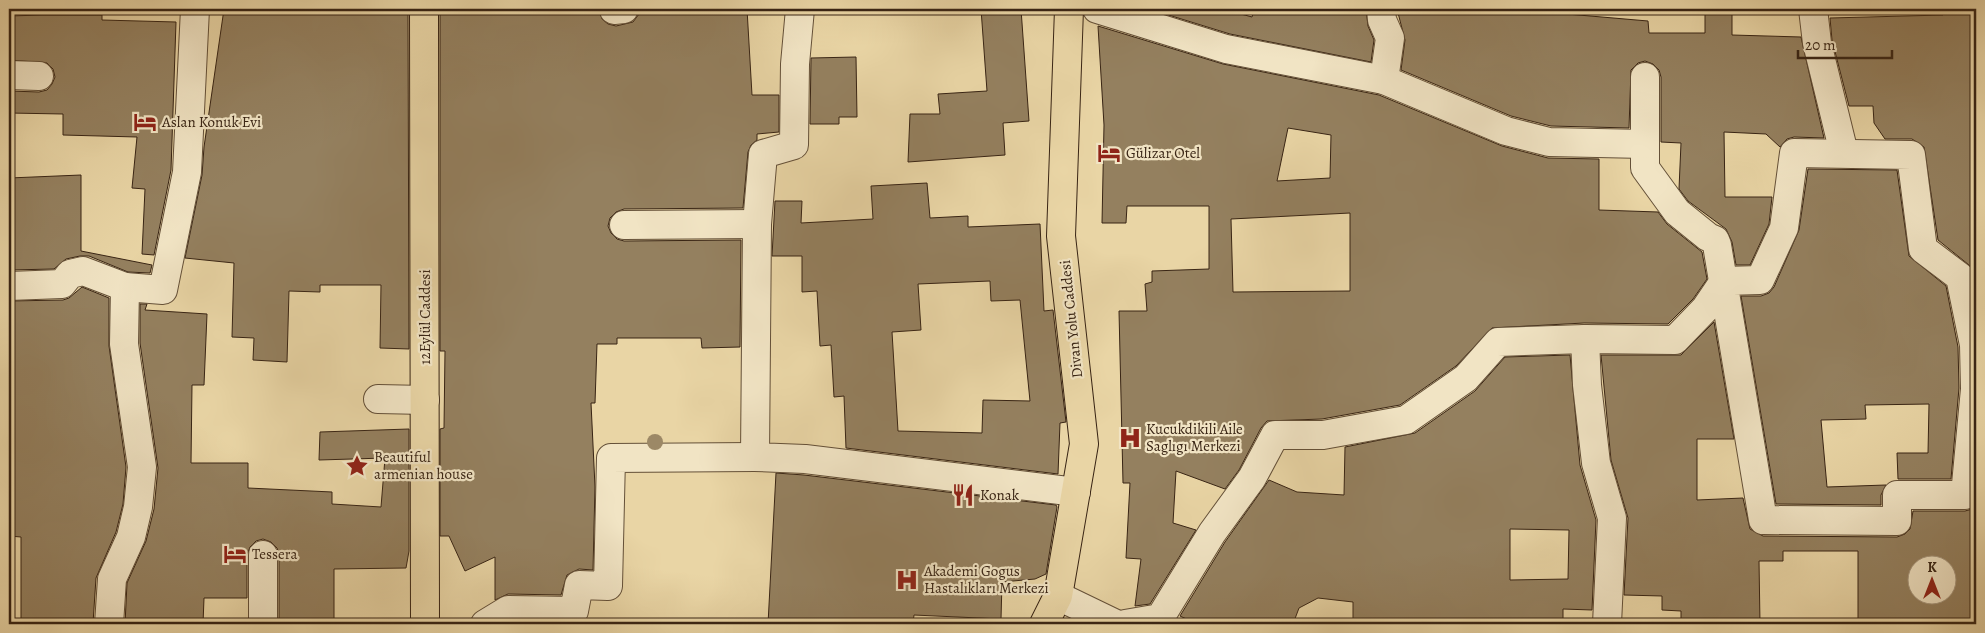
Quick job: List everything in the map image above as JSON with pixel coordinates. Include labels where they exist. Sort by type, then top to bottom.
[{"type":"main road","name":"12Eylül Caddesi","points":[[424,9],[425,624]]},
{"type":"main road","name":"Divan Yolu Caddesi","points":[[1044,624],[1058,596],[1084,444],[1061,236],[1069,9]]},
{"type":"street","points":[[9,286],[62,284],[70,274],[83,272],[125,288],[162,290],[187,172],[195,9]]},
{"type":"street","points":[[755,457],[757,224],[763,154],[794,145],[795,64],[800,9]]},
{"type":"street","points":[[1097,9],[1226,49],[1384,80],[1506,131],[1549,142],[1645,144]]},
{"type":"street","points":[[1381,9],[1382,20],[1390,38],[1384,80]]},
{"type":"street","points":[[1813,9],[1817,42],[1844,153]]},
{"type":"street","points":[[9,75],[39,76]]},
{"type":"street","points":[[1645,77],[1646,168],[1677,212],[1714,240],[1724,281],[1763,520],[1896,520],[1897,495],[1965,495],[1975,389],[1975,345],[1960,277],[1923,249],[1911,155],[1794,153],[1784,228],[1760,280],[1724,281]]},
{"type":"street","points":[[624,225],[757,224]]},
{"type":"street","points":[[1125,624],[1160,618],[1212,533],[1252,478],[1275,435],[1323,435],[1406,420],[1466,378],[1498,342],[1585,339],[1675,340],[1705,309],[1724,281]]},
{"type":"street","points":[[109,624],[112,579],[131,536],[138,507],[142,467],[124,344],[125,288]]},
{"type":"street","points":[[1585,339],[1587,385],[1596,463],[1612,518],[1607,624]]},
{"type":"street","points":[[378,399],[425,400]]},
{"type":"street","points":[[485,624],[508,610],[574,611],[579,585],[608,586],[610,458],[755,457],[804,459],[1076,492]]},
{"type":"street","points":[[263,624],[264,555]]},
{"type":"street","points":[[1058,596],[1116,624]]},
{"type":"building","points":[[224,9],[408,9],[409,349],[380,348],[381,285],[320,285],[320,292],[289,291],[287,362],[253,360],[254,338],[232,337],[234,263],[185,258],[202,175],[204,147]]},
{"type":"building","points":[[440,9],[599,9],[602,19],[608,24],[616,26],[633,22],[639,14],[696,9],[747,9],[752,95],[779,95],[779,132],[757,134],[757,140],[751,145],[748,152],[743,208],[624,209],[616,212],[610,218],[608,226],[611,233],[617,239],[624,241],[741,240],[740,347],[702,348],[701,338],[617,338],[617,344],[597,344],[595,403],[591,403],[595,487],[593,570],[579,569],[567,575],[561,595],[508,594],[495,600],[495,557],[465,571],[449,536],[440,536],[440,429],[444,428],[445,351],[440,351]]},
{"type":"building","points":[[981,9],[1021,9],[1029,121],[1003,123],[1005,155],[908,162],[910,114],[940,114],[938,94],[987,91]]},
{"type":"building","points":[[1149,9],[1223,9],[1252,17],[1254,9],[1366,9],[1368,26],[1374,40],[1371,62],[1230,34]]},
{"type":"building","points":[[1397,9],[1567,9],[1567,14],[1648,21],[1649,33],[1705,33],[1705,9],[1732,9],[1732,35],[1801,37],[1824,138],[1794,137],[1787,139],[1780,147],[1766,134],[1724,132],[1725,197],[1772,197],[1769,224],[1750,265],[1736,265],[1732,242],[1726,229],[1688,201],[1679,189],[1681,143],[1661,142],[1661,77],[1659,70],[1653,64],[1645,61],[1638,63],[1631,70],[1629,128],[1551,126],[1511,116],[1401,70],[1405,40]]},
{"type":"building","points":[[1943,9],[1976,9],[1976,278],[1969,265],[1938,240],[1924,147],[1912,139],[1885,139],[1874,123],[1873,106],[1849,106],[1832,40],[1830,18],[1943,15]]},
{"type":"building","points":[[102,15],[102,20],[176,22],[171,170],[154,255],[142,254],[145,189],[132,188],[137,137],[63,135],[63,114],[9,113],[9,91],[39,92],[47,90],[55,77],[53,69],[47,63],[9,60],[9,16]]},
{"type":"building","points":[[1098,26],[1223,64],[1379,95],[1502,146],[1548,158],[1599,159],[1599,210],[1658,212],[1667,224],[1702,252],[1707,279],[1693,299],[1668,324],[1584,323],[1492,328],[1456,366],[1400,405],[1322,419],[1267,421],[1261,428],[1239,470],[1225,489],[1176,471],[1173,523],[1196,530],[1150,604],[1135,606],[1141,559],[1126,558],[1130,483],[1123,483],[1119,311],[1147,311],[1145,284],[1152,282],[1152,271],[1209,269],[1209,206],[1127,206],[1126,223],[1102,223],[1104,125]],"holes":[[[1288,128],[1331,135],[1330,178],[1277,181]],[[1350,213],[1350,291],[1233,292],[1231,219]]]},
{"type":"building","points":[[856,57],[857,117],[839,117],[839,124],[810,124],[811,58]]},
{"type":"building","points":[[1808,169],[1897,170],[1909,256],[1946,286],[1958,347],[1959,388],[1951,479],[1898,479],[1897,453],[1928,453],[1929,404],[1865,405],[1866,419],[1821,420],[1827,487],[1886,485],[1881,495],[1881,505],[1776,504],[1741,296],[1761,296],[1769,293],[1774,287],[1799,230]]},
{"type":"building","points":[[81,175],[81,251],[152,265],[150,273],[128,272],[89,256],[66,259],[54,269],[9,270],[9,178]]},
{"type":"building","points":[[927,183],[930,218],[968,216],[968,227],[1040,224],[1044,311],[1053,310],[1066,422],[1060,423],[1058,474],[846,448],[844,396],[834,397],[831,345],[820,346],[817,291],[802,292],[802,256],[772,256],[775,201],[802,201],[801,223],[873,219],[871,186]],"holes":[[[990,281],[991,301],[1020,300],[1030,401],[983,400],[982,433],[898,431],[892,332],[921,330],[918,284]]]},
{"type":"building","points":[[82,287],[109,298],[109,346],[126,467],[123,504],[116,532],[96,578],[93,623],[21,624],[21,537],[9,536],[9,301],[63,300],[69,298]]},
{"type":"building","points":[[140,304],[147,304],[145,310],[207,314],[204,385],[192,385],[191,463],[248,463],[248,488],[332,492],[332,504],[381,507],[385,458],[319,460],[320,432],[409,429],[409,551],[406,568],[334,569],[334,624],[279,624],[279,555],[277,548],[271,542],[263,539],[256,541],[250,547],[247,555],[247,598],[204,598],[203,624],[125,624],[127,583],[146,541],[154,509],[158,468],[140,343]]},
{"type":"building","points":[[1714,322],[1734,439],[1697,439],[1697,500],[1743,498],[1750,529],[1763,536],[1897,537],[1905,534],[1910,529],[1913,511],[1965,511],[1976,508],[1976,624],[1858,624],[1858,551],[1783,551],[1783,561],[1759,561],[1760,624],[1681,624],[1681,611],[1662,610],[1662,596],[1624,595],[1628,518],[1611,460],[1601,355],[1681,355]]},
{"type":"building","points":[[1570,355],[1580,465],[1596,520],[1592,610],[1563,609],[1563,624],[1353,624],[1353,602],[1318,598],[1299,608],[1293,624],[1197,624],[1180,616],[1225,542],[1269,480],[1297,492],[1344,495],[1345,447],[1415,433],[1475,391],[1505,357]],"holes":[[[1510,529],[1569,530],[1568,579],[1510,580]]]},
{"type":"building","points":[[776,473],[1056,505],[1046,574],[1035,579],[1002,582],[1001,619],[914,615],[913,624],[768,624]]},
{"type":"place","name":"Aslan Konuk Evi","points":[[145,122]]},
{"type":"place","name":"Gülizar Otel","points":[[1109,153]]},
{"type":"place","name":"Kucukdikili Aile Saglıgı Merkezi","points":[[1130,438]]},
{"type":"place","name":"Beautiful armenian house","points":[[357,466]]},
{"type":"place","name":"Konak","points":[[963,495]]},
{"type":"place","name":"Tessera","points":[[235,554]]},
{"type":"place","name":"Akademi Gogus Hastalıkları Merkezi","points":[[907,580]]}]
